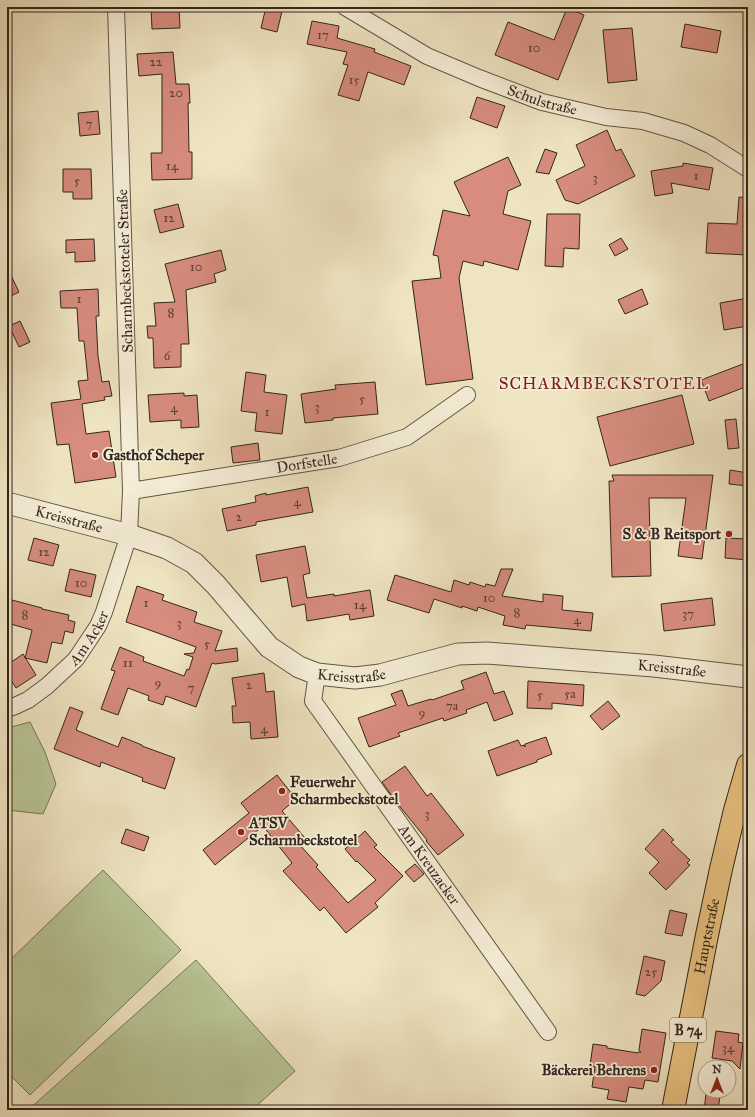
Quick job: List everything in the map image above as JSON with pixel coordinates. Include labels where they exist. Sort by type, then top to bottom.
[{"type":"main road","name":"Hauptstraße","points":[[673,1110],[720,869],[748,765]]},
{"type":"street","name":"Scharmbeckstoteler Straße","points":[[116,7],[131,491],[129,535]]},
{"type":"street","name":"Schulstraße","points":[[345,7],[427,56],[479,78],[542,102],[606,117],[643,121],[684,133],[710,144],[748,169]]},
{"type":"street","name":"Dorfstelle","points":[[131,491],[339,458],[407,438],[467,395]]},
{"type":"street","name":"Kreisstraße","points":[[7,503],[129,535],[167,548],[194,563],[216,585],[269,647],[299,667],[317,674],[355,678],[380,675],[458,654],[487,653],[654,666],[744,675],[748,677]]},
{"type":"street","name":"Am Acker","points":[[7,709],[28,700],[48,686],[76,659],[98,626],[104,612],[129,535]]},
{"type":"street","name":"Am Kreuzacker","points":[[317,674],[313,700],[548,1032]]},
{"type":"green space","points":[[30,722],[45,752],[56,784],[43,814],[7,810],[7,728]]},
{"type":"green space","points":[[103,870],[181,950],[30,1095],[7,1072],[7,963]]},
{"type":"green space","points":[[196,960],[295,1071],[252,1110],[28,1110]]},
{"type":"building","points":[[179,7],[180,28],[152,29],[151,8]]},
{"type":"building","points":[[266,7],[283,7],[277,32],[261,28]]},
{"type":"building","points":[[567,8],[584,15],[558,80],[495,55],[508,22],[554,40]]},
{"type":"building","points":[[312,21],[339,26],[337,38],[375,49],[374,52],[411,66],[404,85],[368,72],[359,101],[338,95],[348,65],[343,64],[347,52],[307,44]]},
{"type":"building","points":[[685,24],[721,31],[717,53],[681,47]]},
{"type":"building","points":[[632,28],[637,80],[608,83],[603,30]]},
{"type":"building","points":[[173,52],[176,84],[189,84],[189,152],[192,152],[192,179],[152,180],[151,153],[162,153],[162,74],[139,76],[137,54]]},
{"type":"building","points":[[477,97],[505,106],[497,128],[470,118]]},
{"type":"building","points":[[98,111],[100,134],[80,136],[78,113]]},
{"type":"building","points":[[607,130],[616,151],[621,149],[635,176],[578,204],[565,200],[556,180],[585,166],[576,145]]},
{"type":"building","points":[[545,149],[557,153],[549,174],[536,172]]},
{"type":"building","points":[[508,157],[521,185],[508,191],[503,214],[531,221],[518,270],[484,261],[483,266],[463,261],[459,278],[473,379],[426,385],[412,281],[441,278],[438,256],[433,255],[443,210],[470,216],[454,182]]},
{"type":"building","points":[[683,163],[713,168],[709,190],[671,183],[673,193],[655,196],[651,171],[683,166]]},
{"type":"building","points":[[63,169],[91,169],[92,199],[73,199],[73,192],[63,192]]},
{"type":"building","points":[[739,197],[748,198],[748,255],[706,253],[708,223],[737,224]]},
{"type":"building","points":[[178,204],[184,227],[160,233],[154,210]]},
{"type":"building","points":[[547,214],[580,214],[579,249],[564,248],[563,267],[545,266]]},
{"type":"building","points":[[621,238],[628,249],[615,256],[609,245]]},
{"type":"building","points":[[94,239],[95,261],[75,262],[75,252],[66,253],[66,240]]},
{"type":"building","points":[[221,250],[226,270],[214,274],[216,282],[186,290],[189,344],[181,344],[181,367],[154,368],[153,338],[148,338],[147,326],[156,326],[154,303],[175,302],[165,264]]},
{"type":"building","points":[[7,267],[19,292],[7,298]]},
{"type":"building","points":[[98,289],[99,316],[96,316],[98,356],[102,382],[109,381],[112,396],[104,397],[105,400],[82,404],[86,434],[109,431],[116,477],[75,483],[69,444],[57,445],[51,403],[81,399],[78,381],[88,380],[84,341],[79,341],[77,308],[61,308],[60,291]]},
{"type":"building","points":[[642,289],[648,304],[625,314],[618,300]]},
{"type":"building","points":[[748,298],[748,326],[724,330],[720,303]]},
{"type":"building","points":[[20,321],[30,342],[19,347],[9,326]]},
{"type":"building","points":[[748,362],[748,386],[709,401],[701,380]]},
{"type":"building","points":[[246,372],[266,375],[264,392],[287,395],[282,434],[255,431],[257,413],[241,411]]},
{"type":"building","points":[[375,382],[378,414],[333,418],[333,420],[305,423],[301,394],[336,389],[335,385]]},
{"type":"building","points":[[184,393],[184,396],[197,395],[199,427],[181,428],[181,420],[150,422],[148,395]]},
{"type":"building","points":[[682,395],[694,444],[610,466],[597,417]]},
{"type":"building","points":[[736,419],[739,448],[728,449],[725,420]]},
{"type":"building","points":[[258,443],[260,460],[233,463],[231,447]]},
{"type":"building","points":[[730,470],[748,473],[748,486],[729,484]]},
{"type":"building","points":[[612,475],[713,475],[702,559],[678,556],[686,498],[649,498],[651,576],[612,577],[609,481],[614,481]]},
{"type":"building","points":[[308,487],[313,512],[256,522],[256,525],[227,531],[222,509],[256,502],[255,496],[266,493],[266,495]]},
{"type":"building","points":[[34,538],[59,545],[53,566],[28,560]]},
{"type":"building","points":[[726,538],[748,539],[748,560],[725,558]]},
{"type":"building","points":[[305,546],[310,573],[303,575],[307,598],[334,594],[334,596],[370,590],[374,616],[350,620],[349,614],[307,621],[305,604],[292,607],[287,577],[261,582],[256,555]]},
{"type":"building","points":[[70,569],[96,575],[91,597],[65,591]]},
{"type":"building","points":[[501,569],[513,569],[502,596],[543,602],[543,594],[563,596],[562,610],[593,613],[591,631],[526,625],[525,629],[503,625],[505,616],[478,607],[477,611],[434,599],[429,613],[387,600],[395,575],[451,592],[454,580],[469,585],[470,582],[485,587],[486,584],[495,586]]},
{"type":"building","points":[[137,586],[164,595],[162,600],[197,612],[194,622],[222,631],[215,651],[237,648],[238,661],[215,664],[212,663],[196,707],[166,696],[163,705],[148,700],[149,696],[128,688],[118,715],[101,709],[115,671],[111,670],[120,647],[144,657],[143,661],[184,676],[187,669],[189,670],[193,657],[184,654],[194,653],[196,647],[126,622]]},
{"type":"building","points":[[712,598],[715,625],[664,631],[661,604]]},
{"type":"building","points":[[12,600],[69,615],[68,620],[75,622],[73,633],[65,631],[62,644],[52,642],[47,663],[25,658],[32,630],[7,623]]},
{"type":"building","points":[[23,654],[36,675],[16,688],[7,674],[7,665]]},
{"type":"building","points":[[486,672],[494,694],[504,691],[513,714],[494,721],[487,702],[466,710],[467,713],[444,721],[443,718],[398,733],[400,736],[369,747],[358,718],[396,705],[391,694],[402,690],[408,706],[431,699],[432,700],[464,689],[461,681]]},
{"type":"building","points":[[264,673],[266,692],[274,691],[278,737],[251,739],[250,722],[233,723],[232,706],[236,706],[232,678]]},
{"type":"building","points":[[528,681],[584,685],[583,706],[552,703],[552,709],[527,708]]},
{"type":"building","points":[[608,701],[620,716],[602,730],[590,716]]},
{"type":"building","points":[[70,707],[83,712],[76,730],[118,747],[122,737],[175,758],[165,789],[142,781],[143,778],[101,762],[100,767],[54,749]]},
{"type":"building","points":[[546,737],[552,754],[537,760],[537,762],[497,776],[488,751],[518,740],[521,746],[524,745],[525,747],[525,744]]},
{"type":"building","points":[[405,766],[427,796],[431,793],[464,835],[438,855],[382,782]]},
{"type":"building","points":[[277,775],[296,799],[282,811],[305,838],[298,843],[318,865],[316,867],[348,903],[376,880],[357,861],[356,862],[345,849],[365,831],[377,845],[374,847],[403,876],[375,903],[378,907],[346,933],[324,907],[320,911],[283,871],[292,863],[263,826],[215,865],[203,850],[249,813],[241,803]]},
{"type":"building","points":[[126,829],[149,837],[144,851],[121,843]]},
{"type":"building","points":[[663,829],[674,840],[671,842],[690,860],[687,863],[690,865],[666,890],[649,873],[659,862],[645,849]]},
{"type":"building","points":[[415,864],[424,874],[414,882],[405,872]]},
{"type":"building","points":[[670,910],[687,914],[682,936],[665,933]]},
{"type":"building","points":[[644,956],[665,961],[661,981],[645,996],[636,994]]},
{"type":"building","points":[[642,1029],[666,1033],[658,1082],[645,1080],[643,1089],[629,1087],[626,1102],[607,1099],[609,1090],[592,1087],[595,1067],[590,1066],[593,1044],[638,1053],[641,1052],[639,1050]]},
{"type":"building","points":[[716,1031],[739,1034],[738,1042],[743,1043],[740,1069],[737,1066],[737,1059],[712,1058]]},
{"type":"building","points":[[705,1099],[720,1099],[718,1110],[704,1110]]},
{"type":"place","name":"Gasthof Scheper","points":[[95,455]]},
{"type":"place","name":"S & B Reitsport","points":[[729,534]]},
{"type":"place","name":"Feuerwehr Scharmbeckstotel","points":[[282,791]]},
{"type":"place","name":"ATSV Scharmbeckstotel","points":[[241,832]]},
{"type":"place","name":"Bäckerei Behrens","points":[[654,1070]]},
{"type":"district","name":"SCHARMBECKSTOTEL","points":[[604,383]]}]
